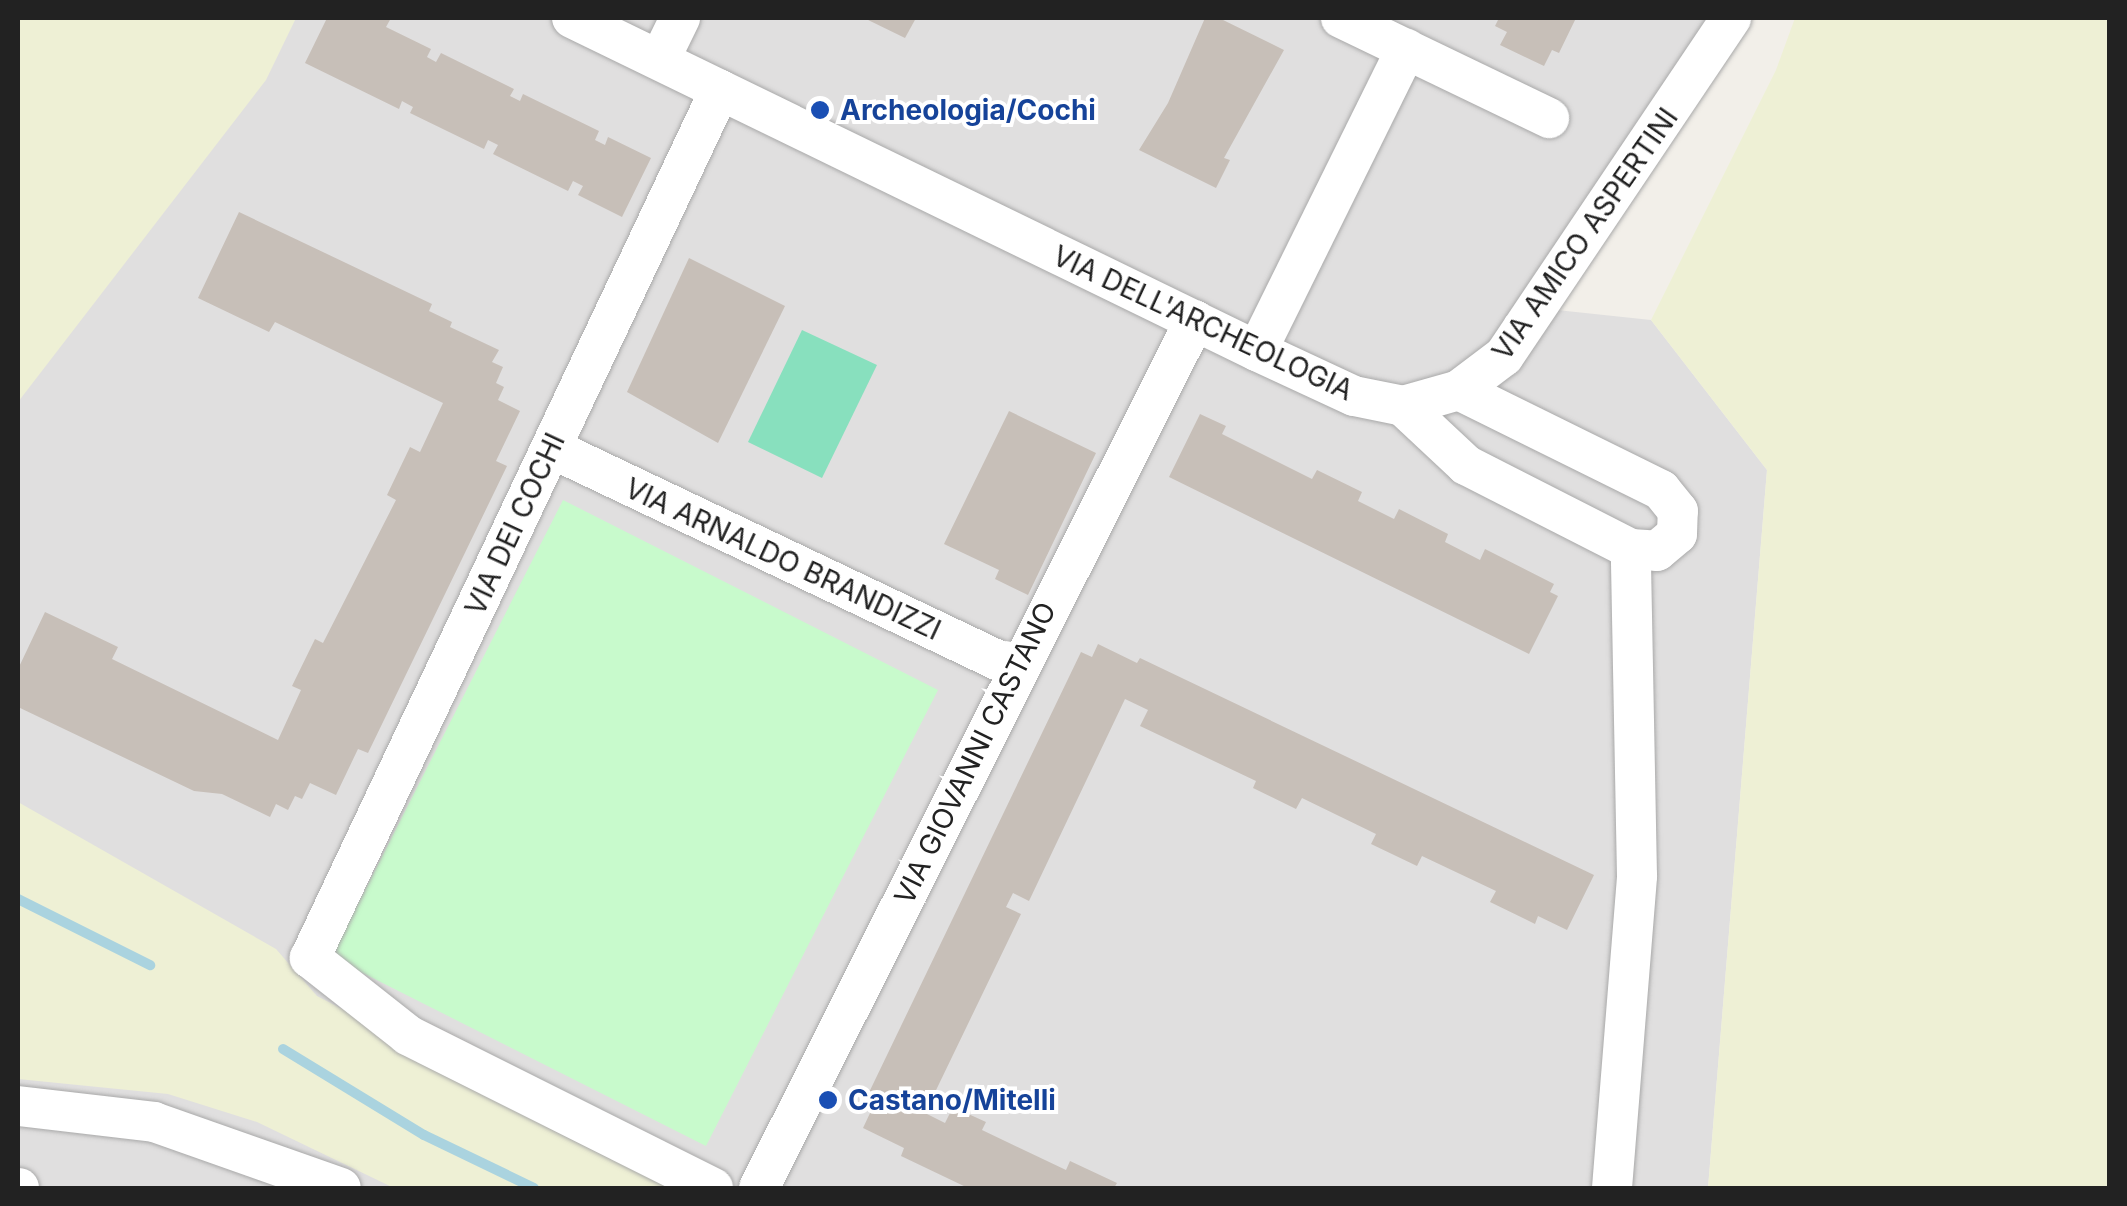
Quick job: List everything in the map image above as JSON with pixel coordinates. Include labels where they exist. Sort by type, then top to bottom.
[{"type":"street","name":"VIA DELL'ARCHEOLOGIA","points":[[572,18],[1257,351],[1354,396],[1404,406]]},
{"type":"street","points":[[660,58],[680,18]]},
{"type":"street","points":[[1342,18],[1549,118]]},
{"type":"street","name":"VIA AMICO ASPERTINI","points":[[1404,406],[1459,390],[1504,356],[1731,18]]},
{"type":"street","points":[[1257,351],[1406,49]]},
{"type":"street","name":"VIA DEI COCHI","points":[[713,1188],[408,1035],[310,958],[720,90]]},
{"type":"street","name":"VIA GIOVANNI CASTANO","points":[[760,1188],[1016,669],[1195,320]]},
{"type":"street","points":[[1404,406],[1466,465],[1632,549],[1657,551],[1677,534],[1678,511],[1669,496],[1459,390]]},
{"type":"street","name":"VIA ARNALDO BRANDIZZI","points":[[551,448],[1016,669]]},
{"type":"street","points":[[1612,1188],[1637,876],[1632,549]]},
{"type":"street","points":[[18,1106],[165,1125],[341,1188]]},
{"type":"shaded area","points":[[18,18],[1730,18],[1538,308],[1651,320],[1767,470],[1708,1188],[18,1188]]},
{"type":"green space","points":[[18,18],[296,18],[266,80],[18,402]]},
{"type":"green space","points":[[1795,18],[2109,18],[2109,1188],[1708,1188],[1767,470],[1651,320],[1776,70]]},
{"type":"green space","points":[[802,330],[877,365],[822,478],[748,442]]},
{"type":"green space","points":[[563,500],[938,690],[706,1146],[331,957]]},
{"type":"green space","points":[[18,802],[276,949],[317,996],[691,1188],[394,1188],[257,1122],[168,1094],[18,1079]]},
{"type":"building","points":[[327,18],[391,18],[386,27],[431,49],[427,57],[436,62],[441,53],[514,89],[510,96],[520,101],[523,94],[599,131],[595,140],[605,145],[608,137],[651,158],[622,217],[578,195],[583,186],[573,181],[568,191],[493,154],[498,145],[488,140],[484,149],[410,113],[413,107],[402,101],[399,109],[305,63]]},
{"type":"building","points":[[864,18],[916,18],[905,38]]},
{"type":"building","points":[[1205,18],[1219,18],[1284,50],[1224,158],[1230,160],[1216,188],[1139,150],[1168,103]]},
{"type":"building","points":[[1499,18],[1576,18],[1559,53],[1552,50],[1544,66],[1500,45],[1507,32],[1495,26]]},
{"type":"building","points":[[239,212],[432,304],[429,311],[452,322],[450,327],[499,350],[492,362],[503,367],[496,383],[504,387],[498,400],[520,411],[496,461],[507,466],[368,753],[358,749],[336,795],[310,783],[302,799],[295,796],[288,810],[276,804],[270,817],[222,794],[194,791],[18,707],[18,669],[45,612],[118,647],[112,659],[278,740],[301,690],[292,686],[315,639],[323,643],[396,500],[387,495],[410,447],[420,452],[443,403],[275,322],[269,332],[198,298]]},
{"type":"building","points":[[689,258],[785,306],[718,443],[627,392]]},
{"type":"building","points":[[1009,411],[1096,453],[1028,595],[995,579],[999,570],[944,544]]},
{"type":"building","points":[[1200,414],[1226,426],[1222,434],[1312,479],[1317,470],[1362,492],[1358,501],[1394,519],[1399,509],[1448,534],[1445,542],[1480,560],[1485,549],[1554,584],[1550,592],[1558,596],[1529,654],[1169,477]]},
{"type":"building","points":[[1098,644],[1137,663],[1140,658],[1594,875],[1567,930],[1538,916],[1535,924],[1490,902],[1496,891],[1422,856],[1417,866],[1371,844],[1376,834],[1302,798],[1296,809],[1253,788],[1256,781],[1140,726],[1148,710],[1125,699],[1029,901],[1013,893],[1006,907],[1021,914],[925,1113],[945,1123],[953,1107],[986,1122],[982,1130],[1066,1170],[1070,1161],[1117,1183],[1114,1188],[968,1188],[901,1156],[904,1148],[863,1128],[871,1111],[862,1107],[1081,652],[1092,657]]},
{"type":"waterway","points":[[18,899],[150,965]]},
{"type":"waterway","points":[[283,1049],[424,1135],[534,1188]]},
{"type":"place","name":"Archeologia/Cochi","points":[[820,110]]},
{"type":"place","name":"Castano/Mitelli","points":[[828,1100]]}]
